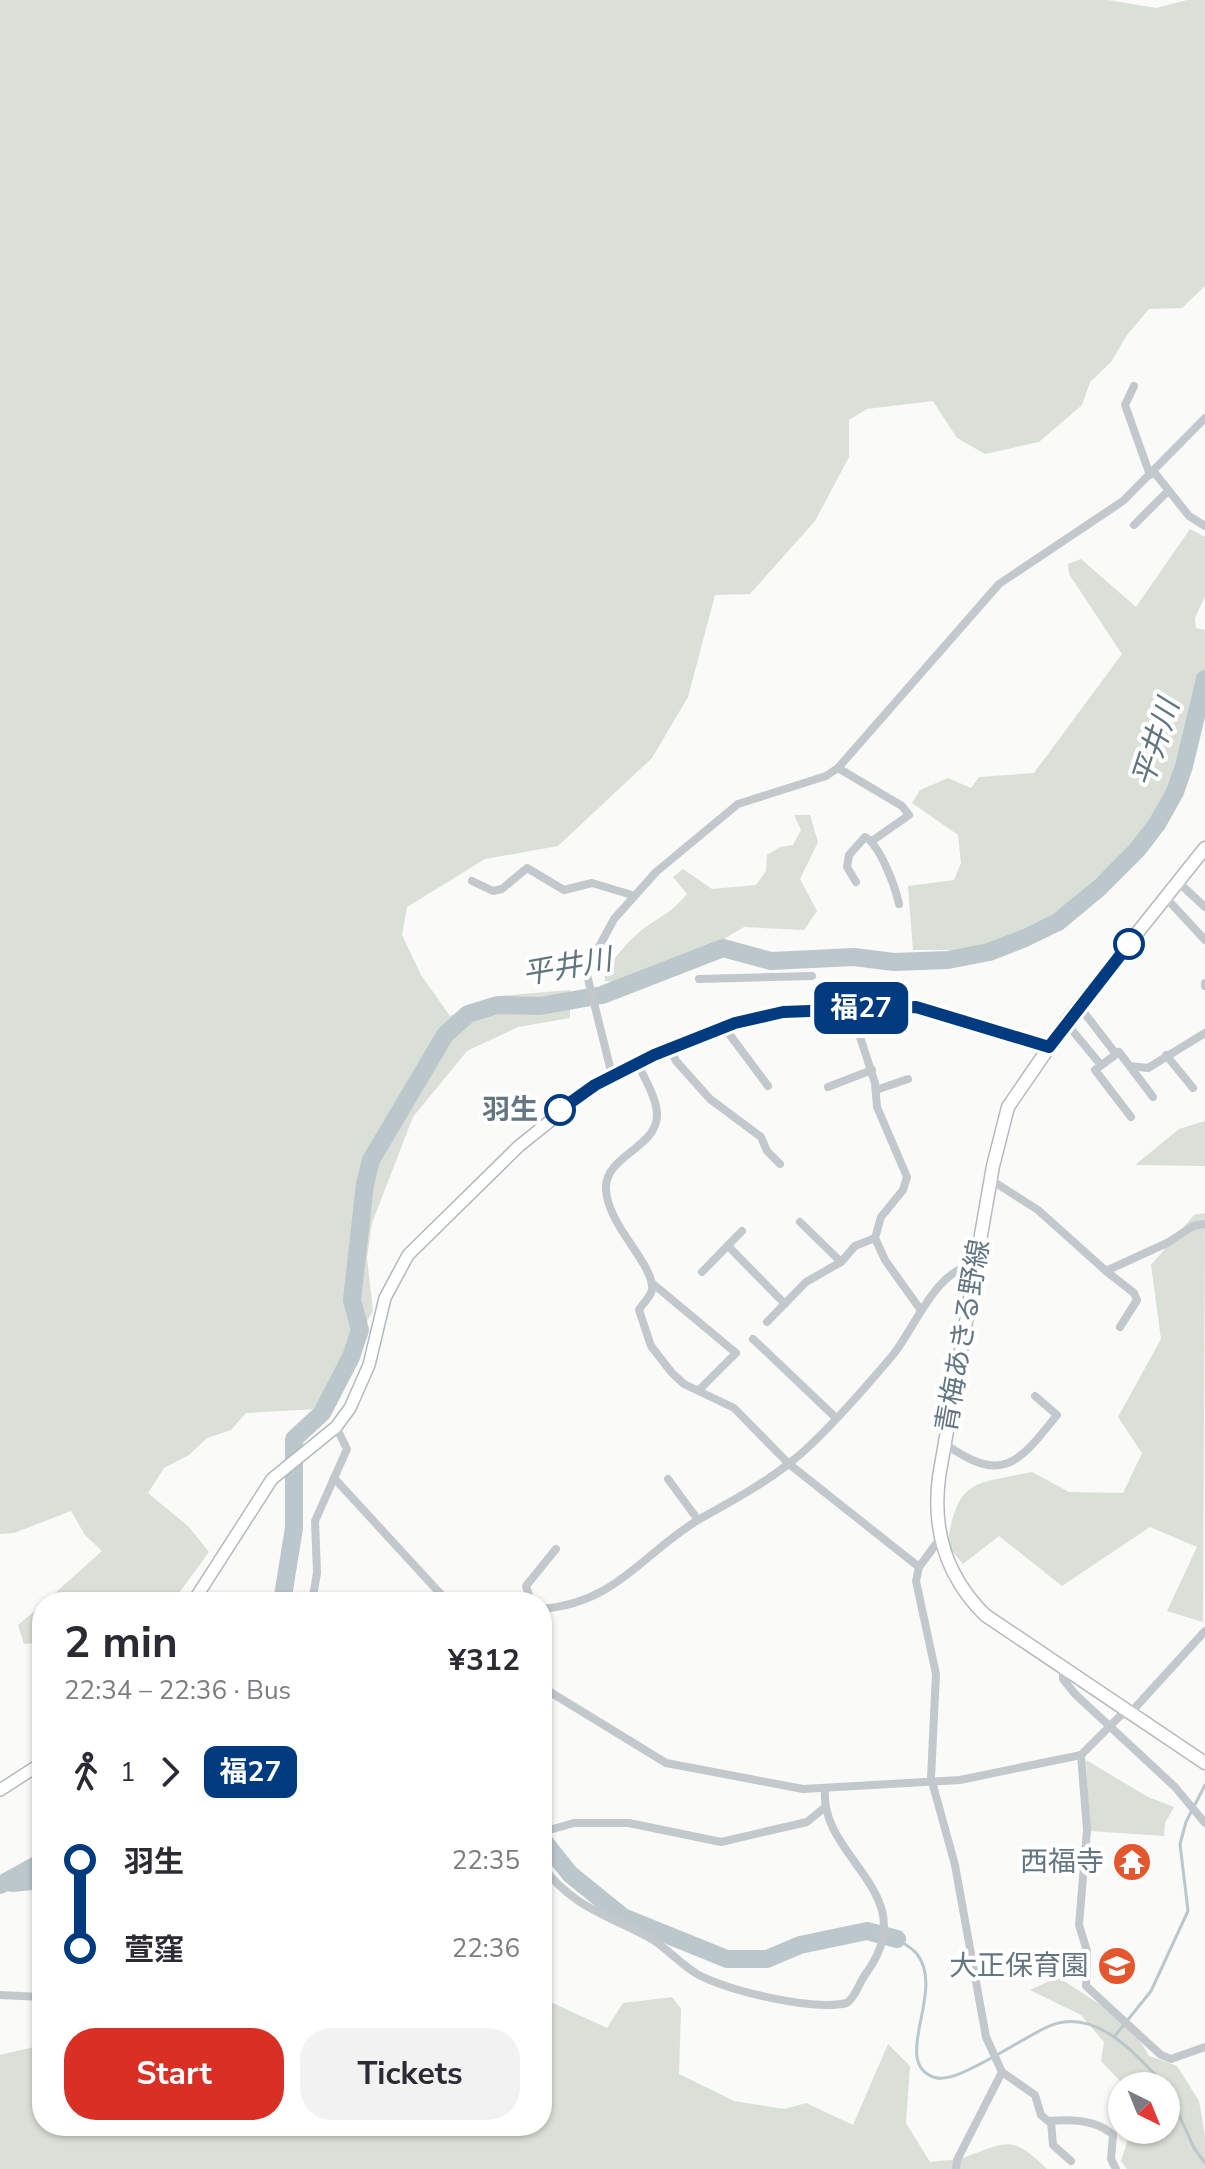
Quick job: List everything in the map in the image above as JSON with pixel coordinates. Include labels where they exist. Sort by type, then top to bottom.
[{"type":"main road","name":"青梅あきる野線","points":[[1205,848],[1066,1023],[1008,1107],[991,1180],[936,1502],[939,1540],[953,1575],[990,1619],[1205,1763]]},
{"type":"main road","points":[[199,1592],[254,1503],[280,1471],[336,1427],[360,1391],[385,1298],[408,1255],[547,1120],[612,1075],[724,1027],[783,1012],[885,1005],[926,1009],[1049,1047]]},
{"type":"main road","points":[[0,1790],[32,1769]]},
{"type":"street","points":[[1134,386],[1125,405],[1152,474],[1189,516],[1205,526]]},
{"type":"street","points":[[612,1075],[588,984],[589,960],[632,895],[729,810],[753,798],[826,776],[838,768],[999,584],[1123,501],[1205,418]]},
{"type":"street","points":[[1134,525],[1168,491]]},
{"type":"street","points":[[838,768],[902,806],[909,815],[872,841]]},
{"type":"street","points":[[856,882],[847,867],[849,855],[865,837],[872,841],[895,884],[899,904]]},
{"type":"street","points":[[472,881],[493,891],[502,889],[527,868],[564,890],[592,883],[632,895]]},
{"type":"street","points":[[1178,882],[1205,907]]},
{"type":"street","points":[[1166,898],[1205,940]]},
{"type":"street","points":[[699,979],[812,976]]},
{"type":"street","points":[[1079,1006],[1153,1097]]},
{"type":"street","points":[[851,1009],[872,1070],[877,1107],[890,1145],[907,1177],[903,1190],[881,1217],[875,1238],[885,1260],[920,1309]]},
{"type":"street","points":[[1066,1023],[1101,1065]]},
{"type":"street","points":[[724,1027],[768,1086]]},
{"type":"street","points":[[1130,1066],[1148,1068],[1205,1033]]},
{"type":"street","points":[[670,1048],[676,1061],[710,1099],[761,1137],[767,1151],[780,1164]]},
{"type":"street","points":[[1116,1054],[1095,1070],[1131,1117]]},
{"type":"street","points":[[1166,1055],[1193,1088]]},
{"type":"street","points":[[637,1062],[657,1112],[656,1124],[651,1134],[613,1170],[606,1189],[614,1219],[652,1283],[736,1353],[699,1390]]},
{"type":"street","points":[[828,1087],[872,1070]]},
{"type":"street","points":[[876,1090],[908,1079]]},
{"type":"street","points":[[991,1180],[1038,1210],[1134,1293],[1137,1300],[1120,1327]]},
{"type":"street","points":[[800,1222],[841,1262]]},
{"type":"street","points":[[1106,1271],[1167,1243],[1193,1226],[1205,1224]]},
{"type":"street","points":[[702,1272],[742,1231]]},
{"type":"street","points":[[767,1322],[806,1282],[841,1262],[855,1246],[875,1238]]},
{"type":"street","points":[[728,1246],[785,1304]]},
{"type":"street","points":[[552,1607],[596,1597],[644,1564],[698,1520],[718,1512],[789,1464],[893,1355],[920,1309],[954,1272],[965,1265],[976,1265]]},
{"type":"street","points":[[652,1283],[650,1297],[639,1310],[646,1336],[672,1373],[734,1408],[789,1464],[919,1567]]},
{"type":"street","points":[[753,1339],[835,1417]]},
{"type":"street","points":[[944,1443],[978,1465],[998,1465],[1018,1458],[1057,1415],[1035,1396]]},
{"type":"street","points":[[314,1592],[317,1573],[315,1521],[347,1449],[336,1427]]},
{"type":"street","points":[[334,1478],[439,1592]]},
{"type":"street","points":[[668,1479],[698,1520]]},
{"type":"street","points":[[939,1540],[919,1567],[920,1610],[936,1674],[932,1783],[955,1865],[972,1968],[991,2047],[1000,2068],[1035,2095],[1041,2115],[1051,2121],[1073,2119],[1104,2126],[1113,2135],[1111,2159],[1116,2169]]},
{"type":"street","points":[[528,1592],[526,1586],[556,1549]]},
{"type":"street","points":[[552,1693],[677,1767],[785,1787],[825,1789],[932,1783],[1081,1755],[1109,1726],[1128,1712],[1205,1631]]},
{"type":"street","points":[[1063,1669],[1067,1685],[1175,1787],[1205,1823]]},
{"type":"street","points":[[1081,1755],[1087,1830],[1079,1925],[1087,1951],[1086,1986],[1090,1993],[1110,2004],[1161,2055],[1171,2059],[1205,2047]]},
{"type":"street","points":[[552,1877],[576,1902],[643,1935],[695,1972],[731,1988],[829,2005],[847,2003],[882,1949],[883,1917],[879,1898],[824,1808],[825,1789]]},
{"type":"street","points":[[552,1829],[593,1822],[648,1825],[721,1842],[807,1822],[824,1808]]},
{"type":"street","points":[[0,1995],[32,1997]]},
{"type":"street","points":[[956,2169],[957,2160],[1000,2068]]},
{"type":"street","points":[[1051,2121],[1053,2145],[1071,2161]]},
{"type":"shaded area","points":[[0,0],[1108,0],[1156,8],[1187,0],[1205,0],[1205,286],[1182,308],[1149,309],[1127,335],[1111,362],[1090,382],[1082,405],[1039,442],[985,454],[957,438],[933,401],[867,409],[849,420],[849,457],[815,521],[750,594],[715,595],[688,697],[652,758],[558,846],[485,859],[407,907],[402,935],[421,975],[450,1016],[499,996],[570,990],[570,1018],[518,1027],[467,1051],[413,1117],[372,1223],[367,1258],[373,1311],[316,1409],[246,1413],[231,1430],[207,1438],[189,1455],[164,1468],[148,1493],[189,1527],[209,1552],[180,1592],[56,1592],[102,1551],[85,1535],[71,1511],[14,1533],[0,1534]]},
{"type":"shaded area","points":[[1190,529],[1205,537],[1205,596],[1195,618],[1196,628],[1205,630],[1205,679],[1197,692],[1170,782],[1145,834],[1053,916],[974,950],[913,950],[908,886],[954,880],[961,863],[958,835],[912,803],[920,790],[948,778],[971,788],[979,777],[1034,773],[1122,654],[1069,574],[1068,564],[1081,559],[1136,607]]},
{"type":"shaded area","points":[[794,815],[810,815],[818,842],[800,879],[817,911],[804,930],[744,927],[707,949],[613,982],[605,981],[604,971],[627,944],[687,894],[673,877],[683,869],[712,889],[756,885],[766,871],[767,855],[780,847],[793,845],[801,830]]},
{"type":"shaded area","points":[[1205,1121],[1205,1166],[1135,1165],[1179,1129]]},
{"type":"shaded area","points":[[1205,1213],[1203,1622],[1167,1611],[1197,1547],[1150,1527],[1062,1586],[999,1536],[963,1564],[947,1545],[963,1496],[981,1483],[1032,1472],[1069,1492],[1123,1493],[1142,1453],[1118,1417],[1161,1339],[1151,1265],[1194,1215]]},
{"type":"shaded area","points":[[32,1613],[32,1644],[24,1644],[18,1625]]},
{"type":"shaded area","points":[[1086,1760],[1148,1797],[1174,1807],[1165,1823],[1164,1836],[1090,1831]]},
{"type":"shaded area","points":[[1058,1977],[1104,2007],[1137,2036],[1149,2056],[1177,2066],[1199,2101],[1205,2136],[1205,2169],[1127,2169],[1121,2161],[1126,2144],[1180,2144],[1180,2072],[1112,2072],[1101,2061],[1104,2042],[1081,2015],[1030,1990]]},
{"type":"shaded area","points":[[672,1997],[681,2009],[679,2074],[734,2101],[785,2109],[806,2103],[853,2125],[888,2044],[910,2066],[906,2123],[930,2162],[959,2159],[1010,2144],[1026,2151],[1047,2169],[0,2169],[0,2055],[32,2047],[32,2136],[552,2136],[552,2003],[607,2028],[623,2003]]},
{"type":"waterway","name":"平井川","points":[[284,1592],[294,1528],[294,1439],[322,1413],[351,1357],[360,1330],[352,1300],[365,1184],[371,1160],[445,1035],[468,1014],[497,1005],[540,1006],[602,995],[723,948],[771,961],[854,957],[894,962],[948,960],[989,952],[1025,938],[1058,922],[1100,887],[1137,850],[1157,824],[1175,792],[1184,766],[1205,679]]},
{"type":"waterway","points":[[1114,2037],[1151,1991],[1188,1911],[1180,1844],[1186,1822],[1205,1785]]},
{"type":"waterway","points":[[552,1852],[570,1874],[623,1917],[727,1959],[767,1959],[800,1945],[867,1931],[897,1939]]},
{"type":"waterway","name":"平井川","points":[[0,1885],[32,1867]]},
{"type":"waterway","points":[[12,1883],[32,1881]]},
{"type":"waterway","points":[[897,1939],[917,1954],[924,1969],[926,1987],[917,2056],[921,2069],[933,2077],[955,2075],[1061,2022],[1079,2022],[1112,2035],[1153,2072]]},
{"type":"waterway","points":[[1180,2117],[1194,2148],[1205,2163]]},
{"type":"bus line","name":"福27","points":[[560,1110],[612,1075],[654,1055],[720,1028],[783,1012],[885,1005],[916,1007],[1049,1047],[1129,944]]},
{"type":"place","name":"羽生","points":[[560,1110]]},
{"type":"place","name":"西福寺","points":[[1132,1862]]},
{"type":"place","name":"大正保育園","points":[[1117,1966]]}]
